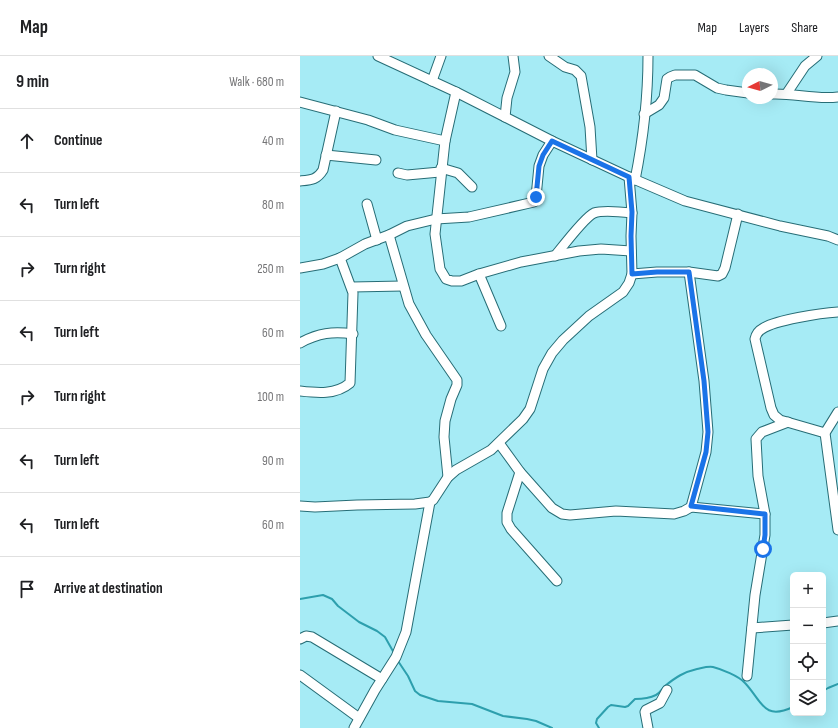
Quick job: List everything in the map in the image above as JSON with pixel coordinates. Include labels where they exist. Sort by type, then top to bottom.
[{"type":"street","points":[[378,56],[456,92],[552,141],[632,179],[685,200],[828,236],[838,240]]},
{"type":"street","points":[[432,81],[442,56]]},
{"type":"street","points":[[505,117],[507,98],[515,72],[513,56]]},
{"type":"street","points":[[550,56],[566,67],[575,70],[581,76],[590,128],[592,160]]},
{"type":"street","points":[[300,506],[315,507],[415,504],[430,502],[433,500],[448,477],[456,470],[490,450],[523,419],[530,409],[543,369],[552,353],[563,340],[589,316],[623,292],[629,284],[632,274],[632,179],[639,159],[648,56]]},
{"type":"street","points":[[787,93],[805,66],[817,56]]},
{"type":"street","points":[[644,114],[658,105],[664,98],[667,79],[670,76],[696,75],[717,88],[742,92]]},
{"type":"street","points":[[456,92],[444,141],[434,234],[440,269],[446,279],[461,281],[478,274],[521,262],[590,249],[631,251]]},
{"type":"street","points":[[778,94],[787,93],[813,97],[838,97]]},
{"type":"street","points":[[300,102],[336,111],[395,130],[444,141]]},
{"type":"street","points":[[300,181],[314,180],[320,176],[323,170],[336,111]]},
{"type":"street","points":[[300,268],[323,264],[340,258],[365,244],[390,235],[407,226],[436,219],[469,216],[534,202],[536,197],[539,166],[543,155],[552,141]]},
{"type":"street","points":[[326,155],[376,160]]},
{"type":"street","points":[[398,173],[407,175],[441,170],[458,173],[472,187]]},
{"type":"street","points":[[367,204],[377,240]]},
{"type":"street","points":[[556,256],[576,231],[593,214],[599,212],[616,211],[632,212]]},
{"type":"street","points":[[632,274],[689,272],[718,276],[722,274],[725,268],[738,214]]},
{"type":"street","points":[[390,235],[403,286],[410,304],[426,334],[457,380],[457,385],[451,399],[445,421],[444,437],[448,477]]},
{"type":"street","points":[[300,391],[334,392],[344,389],[350,383],[354,301],[352,287],[340,258]]},
{"type":"street","points":[[499,443],[520,472],[552,508],[566,515],[616,511],[674,514],[684,511],[691,506],[706,452],[708,432],[704,381],[689,272]]},
{"type":"street","points":[[478,274],[501,326]]},
{"type":"street","points":[[352,287],[403,286]]},
{"type":"street","points":[[825,433],[780,420],[774,415],[771,408],[755,339],[757,333],[762,328],[774,324],[804,317],[838,312]]},
{"type":"street","points":[[300,343],[313,336],[339,332],[352,334]]},
{"type":"street","points":[[838,412],[825,433],[838,530]]},
{"type":"street","points":[[747,676],[755,595],[765,535],[765,514],[758,476],[756,440],[762,432],[788,422]]},
{"type":"street","points":[[520,472],[507,513],[507,522],[511,529],[557,581]]},
{"type":"street","points":[[354,728],[396,656],[406,632],[430,502]]},
{"type":"street","points":[[691,506],[765,514]]},
{"type":"street","points":[[826,622],[838,621]]},
{"type":"street","points":[[752,628],[790,625]]},
{"type":"street","points":[[300,639],[306,636],[312,637],[382,679]]},
{"type":"street","points":[[300,675],[359,718]]},
{"type":"street","points":[[648,728],[645,712],[646,710],[660,703],[667,690]]},
{"type":"waterway","points":[[300,599],[323,595],[332,599],[338,606],[359,622],[385,637],[394,653]]},
{"type":"waterway","points":[[398,661],[408,676],[415,691],[420,695],[438,701],[472,704],[503,716],[536,721],[552,728]]},
{"type":"waterway","points":[[599,728],[596,723],[597,719],[611,705],[625,707],[635,699],[654,696],[680,675],[692,670],[707,667],[721,669],[739,678],[745,683],[764,707],[769,710],[775,712],[790,708]]},
{"type":"waterway","points":[[826,689],[838,684]]},
{"type":"route","points":[[536,197],[539,166],[543,155],[552,141],[629,177],[632,212],[632,274],[689,272],[704,381],[708,432],[706,452],[691,506],[765,514],[763,549]]}]
